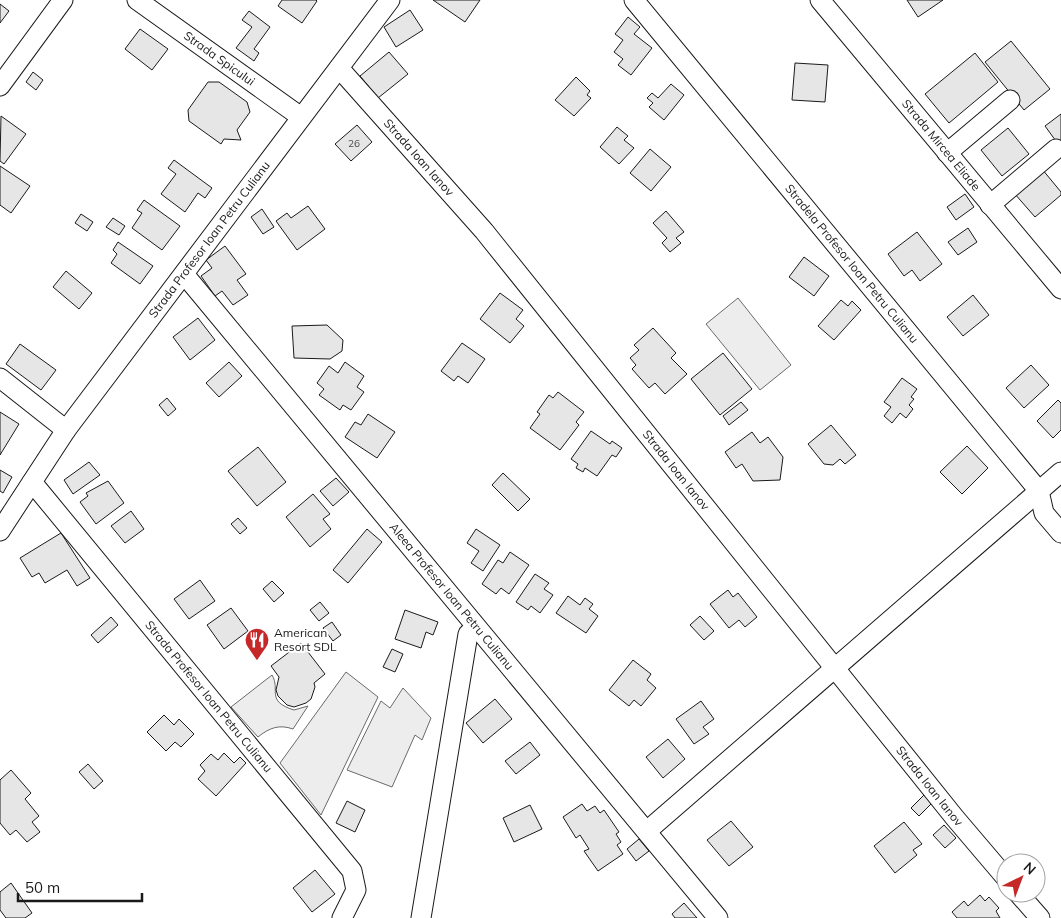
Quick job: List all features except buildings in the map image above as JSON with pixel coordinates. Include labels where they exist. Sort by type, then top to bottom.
[{"type":"street","points":[[0,86],[63,0]]},
{"type":"street","name":"Strada Spicului","points":[[137,0],[301,117]]},
{"type":"street","name":"Strada Profesor Ioan Petru Culianu","points":[[0,530],[66,430],[390,0]]},
{"type":"street","name":"Stradela Profesor Ioan Petru Culianu","points":[[634,0],[1039,491],[1044,513],[1061,533]]},
{"type":"street","name":"Strada Mircea Eliade","points":[[820,0],[1061,289]]},
{"type":"street","name":"Strada Ioan Ianov","points":[[339,68],[484,232],[996,866]]},
{"type":"street","points":[[947,153],[1010,100]]},
{"type":"street","points":[[990,205],[1056,149]]},
{"type":"street","name":"Aleea Profesor Ioan Petru Culianu","points":[[184,274],[718,918]]},
{"type":"street","points":[[0,378],[66,430]]},
{"type":"street","points":[[647,831],[1061,472]]},
{"type":"street","name":"Strada Profesor Ioan Petru Culianu","points":[[32,482],[352,871],[356,890],[342,918]]},
{"type":"street","points":[[421,918],[468,634],[476,628]]},
{"type":"street","points":[[1027,903],[1040,918]]},
{"type":"shaded area","points":[[738,298],[791,365],[760,390],[706,324]]},
{"type":"shaded area","points":[[346,672],[378,697],[321,815],[280,763]]},
{"type":"shaded area","points":[[272,675],[277,699],[280,703],[294,710],[308,706],[293,729],[274,728],[258,737],[231,707]]},
{"type":"shaded area","points":[[403,688],[431,718],[422,740],[415,735],[392,787],[347,770],[381,701],[390,708]]},
{"type":"place","name":"American Resort SDL","points":[[257,661]]}]
